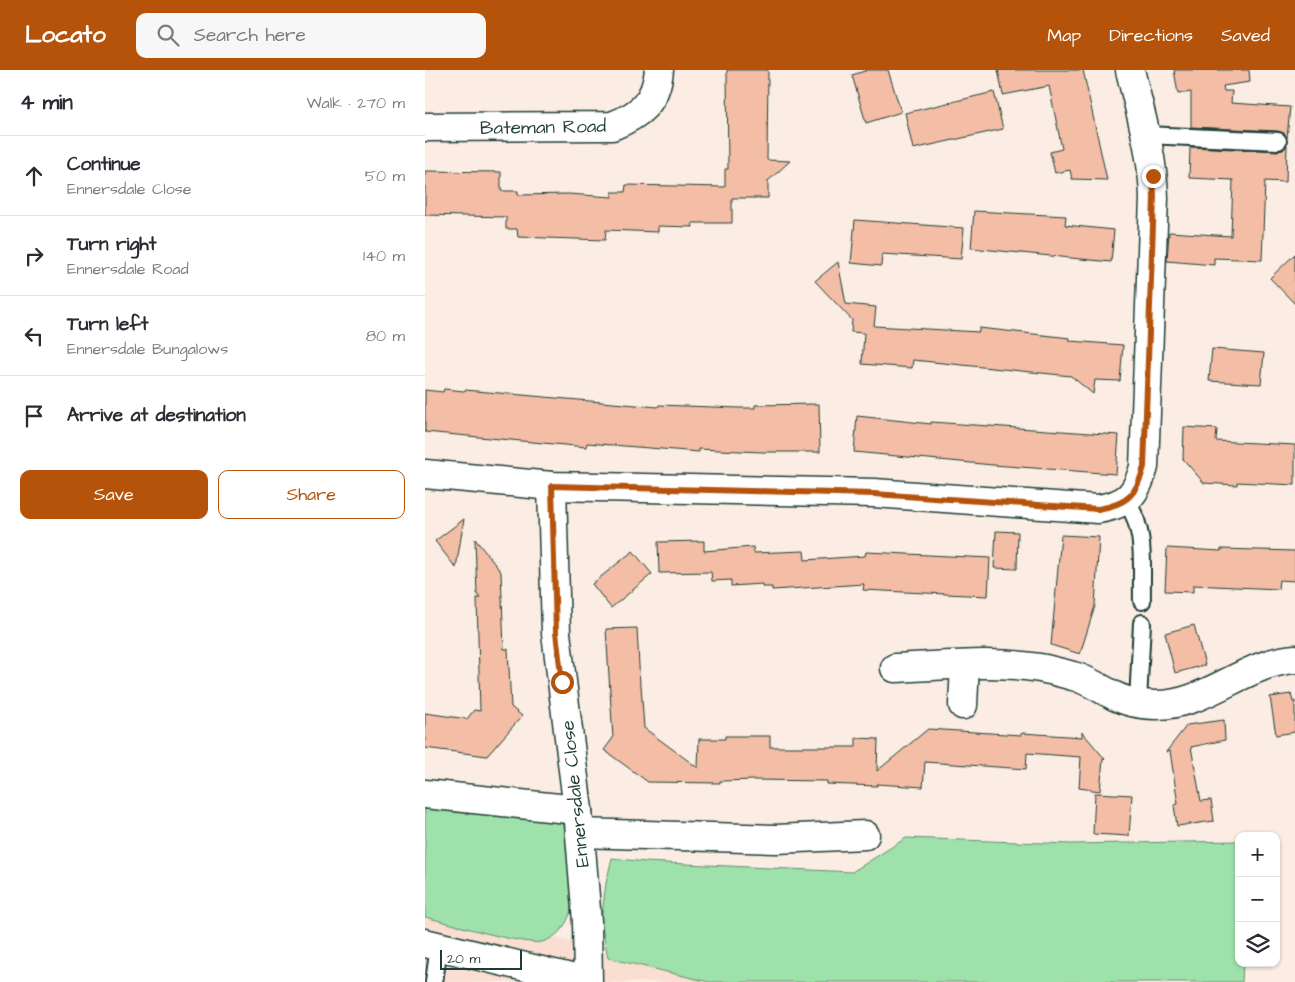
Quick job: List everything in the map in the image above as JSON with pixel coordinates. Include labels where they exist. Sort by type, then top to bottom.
[{"type":"street","name":"Bateman Road","points":[[425,127],[612,126],[631,118],[646,107],[655,90],[659,70]]},
{"type":"street","points":[[425,474],[552,486],[874,494],[1098,509],[1113,506],[1126,500],[1139,486],[1144,467],[1154,198],[1153,176],[1146,134],[1130,70]]},
{"type":"street","name":"Ennersdale Close","points":[[552,486],[556,633],[579,821],[587,922],[588,982]]},
{"type":"street","points":[[895,668],[991,664],[1039,668],[1077,676],[1113,696],[1153,705],[1164,705],[1191,698],[1278,660],[1295,659]]},
{"type":"street","points":[[963,705],[965,665]]},
{"type":"street","points":[[425,794],[579,821],[776,838],[865,835]]},
{"type":"street","points":[[432,945],[588,982]]},
{"type":"lane","points":[[1146,134],[1278,141]]},
{"type":"lane","points":[[1126,500],[1134,513],[1140,530],[1142,600]]},
{"type":"lane","points":[[1138,702],[1142,623]]},
{"type":"lane","points":[[432,945],[434,982]]},
{"type":"shaded area","points":[[425,900],[707,982],[425,982]]},
{"type":"green space","points":[[425,805],[559,819],[564,825],[566,834],[572,902],[567,921],[559,932],[548,940],[533,942],[503,937],[425,917]]},
{"type":"green space","points":[[906,838],[1071,844],[1235,841],[1235,967],[1243,967],[1242,982],[709,982],[608,958],[601,922],[606,883],[612,858],[645,862],[852,872]]},
{"type":"building","points":[[727,70],[768,70],[767,160],[790,161],[768,181],[768,198],[732,198],[732,223],[692,223],[693,227],[658,226],[658,232],[606,230],[605,240],[518,237],[517,229],[506,229],[506,217],[425,215],[425,171],[501,172],[501,191],[518,191],[518,195],[568,194],[612,197],[612,192],[625,192],[626,185],[725,187],[725,169],[728,169]]},
{"type":"building","points":[[868,70],[888,70],[901,112],[866,123],[852,75]]},
{"type":"building","points":[[998,70],[1083,70],[1107,180],[1072,179],[1070,170],[1055,173],[1050,152],[1062,149],[1049,86],[1003,95]]},
{"type":"building","points":[[1174,70],[1249,70],[1250,82],[1223,86],[1224,91],[1232,91],[1231,103],[1290,107],[1287,138],[1284,133],[1278,131],[1191,127],[1191,92],[1178,94]]},
{"type":"building","points":[[994,92],[1003,129],[913,149],[905,113]]},
{"type":"building","points":[[1287,145],[1286,182],[1265,181],[1262,260],[1214,258],[1214,265],[1167,261],[1169,232],[1231,236],[1233,180],[1189,178],[1190,147],[1278,151],[1283,150]]},
{"type":"building","points":[[974,211],[1066,216],[1065,225],[1114,230],[1111,262],[971,248]]},
{"type":"building","points":[[855,220],[964,228],[961,259],[882,254],[881,266],[851,263]]},
{"type":"building","points":[[1295,254],[1295,304],[1270,278]]},
{"type":"building","points":[[838,262],[846,304],[876,307],[874,326],[979,332],[979,328],[1070,338],[1070,341],[1123,345],[1120,381],[1095,380],[1093,394],[1071,376],[913,360],[912,368],[862,364],[864,333],[851,332],[852,320],[815,281]]},
{"type":"building","points":[[1212,349],[1264,353],[1261,384],[1209,381]]},
{"type":"building","points":[[444,389],[658,407],[659,405],[755,408],[755,405],[819,404],[820,452],[699,449],[699,452],[587,443],[586,447],[425,432],[425,390],[443,392]]},
{"type":"building","points":[[857,416],[931,424],[931,422],[1119,435],[1116,474],[854,452]]},
{"type":"building","points":[[1184,427],[1217,429],[1216,441],[1295,445],[1295,485],[1237,482],[1237,485],[1204,483],[1183,459]]},
{"type":"building","points":[[464,519],[456,568],[435,541]]},
{"type":"building","points":[[996,531],[1018,532],[1017,569],[994,568]]},
{"type":"building","points":[[1061,535],[1099,537],[1095,606],[1080,654],[1051,645]]},
{"type":"building","points":[[475,539],[501,572],[504,649],[508,649],[511,707],[522,716],[487,756],[425,748],[425,713],[467,719],[474,710],[480,711],[477,598],[480,598],[477,594]]},
{"type":"building","points":[[704,541],[704,551],[753,547],[754,553],[804,551],[805,560],[865,556],[866,552],[990,558],[988,596],[863,590],[864,584],[772,590],[772,587],[762,587],[762,584],[731,586],[731,580],[712,581],[711,572],[659,573],[658,542]]},
{"type":"building","points":[[1167,548],[1221,551],[1221,549],[1295,551],[1295,581],[1279,580],[1278,589],[1193,585],[1193,592],[1165,591]]},
{"type":"building","points":[[633,551],[652,574],[611,608],[592,584]]},
{"type":"building","points":[[1194,625],[1205,665],[1175,673],[1165,633]]},
{"type":"building","points":[[637,628],[644,728],[698,768],[699,739],[725,739],[725,736],[770,736],[770,747],[856,747],[856,738],[878,739],[877,771],[928,729],[1082,737],[1082,732],[1105,759],[1103,759],[1100,791],[1079,788],[1081,757],[1027,753],[1026,769],[925,762],[923,787],[877,784],[877,786],[827,784],[827,781],[648,782],[604,750],[613,738],[606,629]]},
{"type":"building","points":[[1291,694],[1293,702],[1295,701],[1295,732],[1276,735],[1270,697]]},
{"type":"building","points":[[1224,720],[1225,740],[1191,747],[1201,801],[1211,800],[1214,821],[1177,826],[1174,805],[1178,804],[1170,751],[1166,752],[1187,725]]},
{"type":"building","points":[[1095,793],[1132,795],[1129,836],[1093,834]]},
{"type":"route","points":[[562,682],[556,633],[552,486],[874,494],[1098,509],[1113,506],[1126,500],[1139,486],[1144,467],[1154,198],[1153,176]]}]
